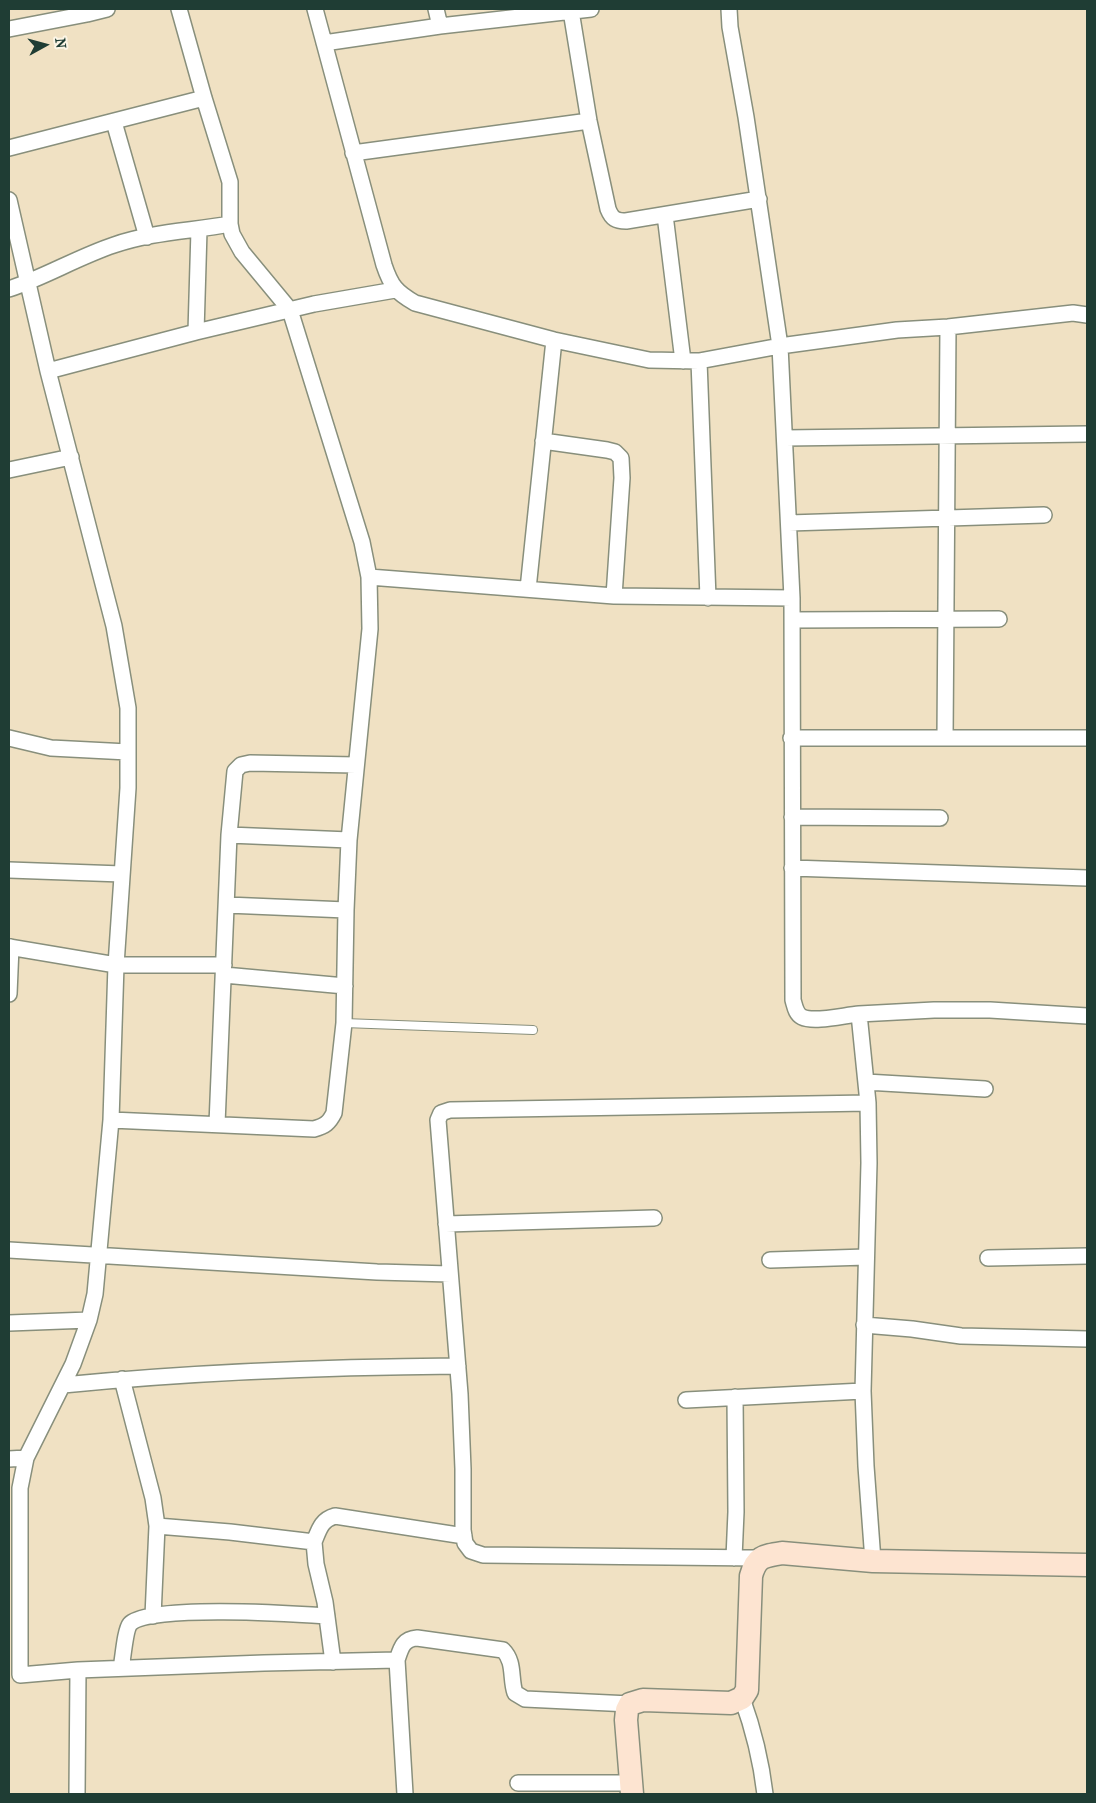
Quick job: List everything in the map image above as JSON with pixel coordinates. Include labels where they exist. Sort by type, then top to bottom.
[{"type":"street","points":[[9,28],[107,9]]},
{"type":"street","points":[[111,1120],[314,1129],[324,1127],[330,1122],[334,1113],[344,1023],[349,840],[370,629],[369,576],[362,542],[290,310],[242,252],[232,234],[230,224],[230,182],[179,9]]},
{"type":"street","points":[[315,9],[389,280],[395,290],[415,303],[554,340],[649,360],[683,361],[699,361],[780,346],[897,330],[948,327],[1073,313],[1087,315]]},
{"type":"street","points":[[436,9],[440,26]]},
{"type":"street","points":[[324,43],[440,26],[591,9]]},
{"type":"street","points":[[729,9],[730,27],[759,199],[780,346],[792,598],[793,1000],[796,1011],[801,1017],[810,1019],[934,1010],[990,1010],[1087,1016]]},
{"type":"street","points":[[571,11],[588,121],[608,209],[613,219],[626,221],[759,199]]},
{"type":"street","points":[[9,148],[204,98]]},
{"type":"street","points":[[353,153],[588,121]]},
{"type":"street","points":[[114,122],[146,237]]},
{"type":"street","points":[[9,200],[48,370],[114,626],[128,708],[128,788],[116,964],[111,1120],[100,1255],[95,1294],[89,1320],[73,1364],[26,1458],[20,1488],[14,1675],[121,1668],[397,1660]]},
{"type":"street","points":[[665,214],[683,361]]},
{"type":"street","points":[[9,289],[28,283],[91,253],[116,244],[146,237],[230,224]]},
{"type":"street","points":[[196,332],[199,230]]},
{"type":"street","points":[[48,370],[314,304],[395,290]]},
{"type":"street","points":[[945,738],[948,327]]},
{"type":"street","points":[[528,589],[554,340]]},
{"type":"street","points":[[699,361],[708,598]]},
{"type":"street","points":[[785,438],[1087,434]]},
{"type":"street","points":[[543,441],[607,450],[615,452],[621,458],[622,478],[614,596]]},
{"type":"street","points":[[9,470],[71,457]]},
{"type":"street","points":[[789,523],[1044,515]]},
{"type":"street","points":[[369,576],[614,596],[792,598]]},
{"type":"street","points":[[792,620],[999,619]]},
{"type":"street","points":[[9,738],[51,748],[128,752]]},
{"type":"street","points":[[791,738],[1087,738]]},
{"type":"street","points":[[217,1124],[229,835],[232,785],[235,771],[241,765],[250,763],[356,765]]},
{"type":"street","points":[[792,817],[940,818]]},
{"type":"street","points":[[229,835],[349,840]]},
{"type":"street","points":[[792,868],[1087,878]]},
{"type":"street","points":[[9,870],[122,874]]},
{"type":"street","points":[[226,906],[346,910]]},
{"type":"street","points":[[9,994],[10,947],[116,964],[224,970],[345,986]]},
{"type":"street","points":[[859,1014],[868,1103],[869,1163],[863,1391],[872,1561]]},
{"type":"street","points":[[866,1082],[985,1089]]},
{"type":"street","points":[[868,1103],[450,1110],[441,1113],[438,1120],[460,1394],[465,1543],[471,1551],[483,1555],[760,1558],[782,1553],[872,1561],[1087,1565]]},
{"type":"street","points":[[446,1224],[654,1218]]},
{"type":"street","points":[[9,1250],[377,1272],[450,1274]]},
{"type":"street","points":[[988,1258],[1087,1256]]},
{"type":"street","points":[[770,1260],[866,1257]]},
{"type":"street","points":[[9,1323],[89,1320]]},
{"type":"street","points":[[864,1325],[962,1336],[1087,1339]]},
{"type":"street","points":[[63,1385],[122,1379],[294,1369],[458,1366]]},
{"type":"street","points":[[122,1379],[153,1498],[157,1526],[153,1616]]},
{"type":"street","points":[[686,1400],[863,1391]]},
{"type":"street","points":[[734,1558],[736,1512],[735,1397]]},
{"type":"street","points":[[9,1459],[26,1458]]},
{"type":"street","points":[[333,1662],[314,1542],[322,1523],[334,1516],[464,1536]]},
{"type":"street","points":[[157,1526],[314,1542]]},
{"type":"street","points":[[405,1794],[397,1660],[405,1642],[417,1638],[503,1650],[508,1654],[511,1663],[515,1693],[525,1699],[630,1704],[643,1700],[732,1702],[742,1698],[747,1690],[751,1576],[754,1565],[760,1558]]},
{"type":"street","points":[[121,1668],[128,1627],[135,1620],[153,1616],[249,1611],[327,1616]]},
{"type":"street","points":[[77,1794],[78,1670]]},
{"type":"street","points":[[742,1698],[754,1729],[765,1794]]},
{"type":"street","points":[[518,1783],[631,1789],[626,1720],[630,1704]]},
{"type":"lane","points":[[344,1023],[533,1030]]}]
